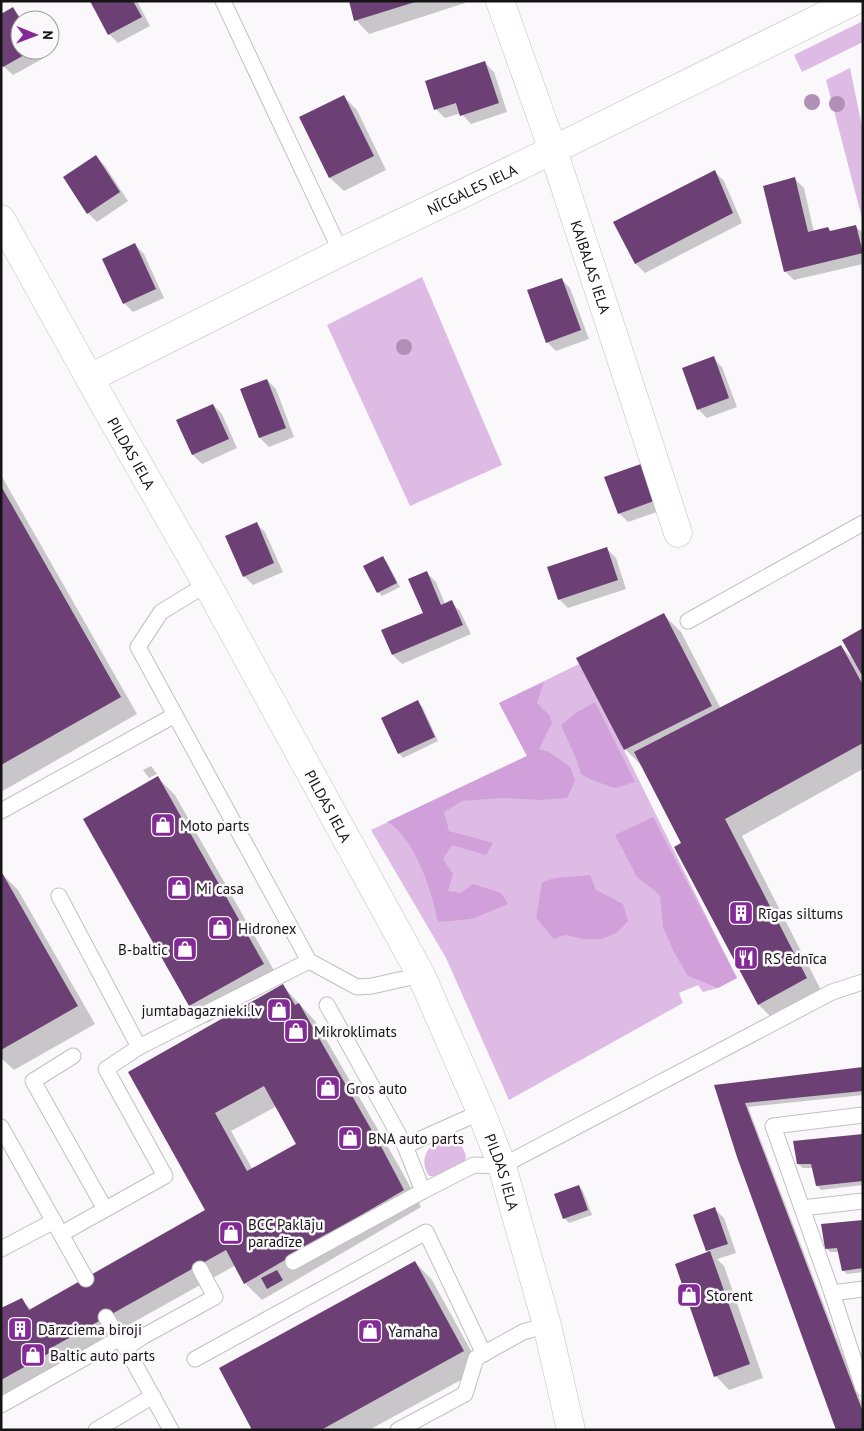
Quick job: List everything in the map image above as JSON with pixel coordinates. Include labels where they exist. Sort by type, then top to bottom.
[{"type":"street","name":"KAIBALAS IELA","points":[[500,1],[553,150],[678,533]]},
{"type":"street","name":"NĪCGALES IELA","points":[[90,378],[341,252],[553,150],[854,1]]},
{"type":"street","name":"PILDAS IELA","points":[[1,219],[207,584],[421,975],[481,1112],[502,1166],[547,1326],[570,1430]]},
{"type":"lane","points":[[223,1],[341,252]]},
{"type":"lane","points":[[688,621],[863,523]]},
{"type":"lane","points":[[207,584],[161,612],[138,648],[308,961],[357,987],[372,986],[421,975]]},
{"type":"lane","points":[[1,812],[175,715]]},
{"type":"lane","points":[[59,896],[138,1047]]},
{"type":"lane","points":[[1,1249],[105,1209],[165,1176],[106,1068],[138,1047],[308,961]]},
{"type":"lane","points":[[293,1262],[474,1165],[502,1166],[832,992],[863,982]]},
{"type":"lane","points":[[327,1005],[405,1146],[423,1191]]},
{"type":"lane","points":[[73,1056],[33,1081],[105,1209]]},
{"type":"lane","points":[[405,1146],[481,1112]]},
{"type":"lane","points":[[862,1381],[773,1126],[863,1115]]},
{"type":"lane","points":[[1,1127],[86,1279]]},
{"type":"lane","points":[[802,1208],[863,1201]]},
{"type":"lane","points":[[195,1359],[426,1232],[484,1354]]},
{"type":"lane","points":[[1,1405],[123,1343],[142,1337],[215,1297],[200,1269]]},
{"type":"lane","points":[[832,1293],[863,1289]]},
{"type":"lane","points":[[106,1317],[123,1343],[172,1430]]},
{"type":"lane","points":[[398,1430],[464,1394],[476,1358],[523,1332],[547,1326]]},
{"type":"lane","points":[[96,1430],[116,1424],[153,1396]]},
{"type":"shaded area","points":[[863,21],[863,42],[802,72],[794,55]]},
{"type":"shaded area","points":[[850,68],[863,131],[863,222],[826,80]]},
{"type":"shaded area","points":[[422,277],[502,465],[410,506],[327,325]]},
{"type":"shaded area","points":[[579,664],[624,750],[737,978],[718,988],[703,992],[698,985],[679,993],[683,1003],[509,1100],[446,958],[371,830],[527,756],[499,703]]},
{"type":"shaded area","points":[[544,682],[537,703],[549,715],[552,723],[539,749],[549,752],[570,767],[575,781],[567,798],[539,800],[502,798],[462,801],[444,812],[449,831],[493,843],[486,855],[452,845],[443,859],[453,874],[448,891],[461,893],[473,884],[501,893],[508,904],[471,919],[438,922],[427,881],[414,852],[397,829],[387,822],[527,756],[499,703]]},
{"type":"shaded area","points":[[595,702],[635,782],[615,788],[594,781],[581,774],[561,725],[576,713]]},
{"type":"shaded area","points":[[653,817],[737,978],[718,988],[688,976],[673,950],[663,927],[660,895],[637,877],[615,835]]},
{"type":"shaded area","points":[[590,875],[596,890],[623,904],[628,921],[616,933],[602,939],[583,939],[565,935],[554,939],[536,918],[542,882],[555,878]]},
{"type":"shaded area","points":[[453,1131],[457,1133],[466,1156],[465,1162],[435,1176],[429,1176],[424,1161],[429,1149],[440,1138]]},
{"type":"building","points":[[90,1],[133,1],[142,17],[108,35]]},
{"type":"building","points":[[349,1],[415,1],[415,2],[354,21]]},
{"type":"building","points":[[13,7],[15,10],[10,10],[10,60],[15,60],[3,67],[1,65],[1,14]]},
{"type":"building","points":[[485,61],[499,103],[460,116],[456,103],[434,110],[425,81]]},
{"type":"building","points":[[344,95],[374,156],[329,178],[299,117]]},
{"type":"building","points":[[96,155],[120,192],[87,214],[63,177]]},
{"type":"building","points":[[715,170],[733,213],[635,264],[613,222]]},
{"type":"building","points":[[795,177],[808,232],[828,227],[830,231],[856,225],[863,253],[784,272],[763,186]]},
{"type":"building","points":[[135,243],[156,289],[123,304],[102,259]]},
{"type":"building","points":[[562,278],[581,330],[546,343],[527,290]]},
{"type":"building","points":[[714,356],[729,398],[697,410],[682,368]]},
{"type":"building","points":[[267,379],[286,428],[259,438],[240,389]]},
{"type":"building","points":[[213,404],[229,439],[192,455],[176,420]]},
{"type":"building","points":[[641,464],[654,501],[618,514],[604,477]]},
{"type":"building","points":[[1,486],[121,697],[1,765]]},
{"type":"building","points":[[257,522],[274,563],[243,577],[225,536]]},
{"type":"building","points":[[607,547],[618,580],[558,600],[547,567]]},
{"type":"building","points":[[383,556],[397,583],[377,593],[363,566]]},
{"type":"building","points":[[427,571],[441,605],[452,600],[463,625],[392,655],[381,630],[423,613],[408,579]]},
{"type":"building","points":[[664,613],[712,706],[624,750],[576,658]]},
{"type":"building","points":[[863,628],[863,677],[842,640]]},
{"type":"building","points":[[841,645],[863,685],[863,743],[725,819],[807,978],[758,1005],[674,847],[681,843],[634,752]]},
{"type":"building","points":[[418,700],[435,737],[398,754],[381,718]]},
{"type":"building","points":[[158,776],[264,964],[189,1006],[83,819]]},
{"type":"building","points":[[1,871],[78,1006],[1,1050]]},
{"type":"building","points":[[283,984],[295,1005],[299,1003],[404,1190],[244,1284],[226,1250],[51,1348],[53,1351],[1,1380],[1,1308],[22,1298],[29,1310],[205,1210],[128,1072]],"holes":[[[264,1086],[296,1144],[247,1171],[215,1113]]]},
{"type":"building","points":[[863,1067],[863,1091],[745,1103],[863,1412],[863,1430],[836,1430],[737,1157],[714,1085]]},
{"type":"building","points":[[863,1134],[863,1181],[816,1186],[811,1164],[797,1164],[793,1141]]},
{"type":"building","points":[[579,1185],[588,1210],[563,1219],[554,1194]]},
{"type":"building","points":[[715,1207],[728,1244],[706,1251],[693,1215]]},
{"type":"building","points":[[863,1220],[863,1268],[842,1271],[837,1248],[825,1249],[821,1224]]},
{"type":"building","points":[[710,1251],[750,1364],[714,1377],[675,1264]]},
{"type":"building","name":"Yamaha","points":[[415,1261],[464,1351],[321,1430],[252,1430],[219,1368]]},
{"type":"building","points":[[277,1270],[283,1280],[267,1289],[261,1278]]},
{"type":"place","name":"Moto parts","points":[[163,825]]},
{"type":"place","name":"Mi casa","points":[[179,888]]},
{"type":"place","name":"Rīgas siltums","points":[[741,913]]},
{"type":"place","name":"Hidronex","points":[[220,928]]},
{"type":"place","name":"B-baltic","points":[[185,949]]},
{"type":"place","name":"RS ēdnīca","points":[[746,958]]},
{"type":"place","name":"jumtabagaznieki.lv","points":[[279,1010]]},
{"type":"place","name":"Mikroklimats","points":[[296,1031]]},
{"type":"place","name":"Gros auto","points":[[328,1088]]},
{"type":"place","name":"BNA auto parts","points":[[350,1138]]},
{"type":"place","name":"BCC Paklāju paradīze","points":[[231,1233]]},
{"type":"place","name":"Storent","points":[[689,1295]]},
{"type":"place","name":"Dārzciema biroji","points":[[20,1329]]},
{"type":"place","name":"Yamaha","points":[[370,1331]]},
{"type":"place","name":"Baltic auto parts","points":[[33,1355]]}]
